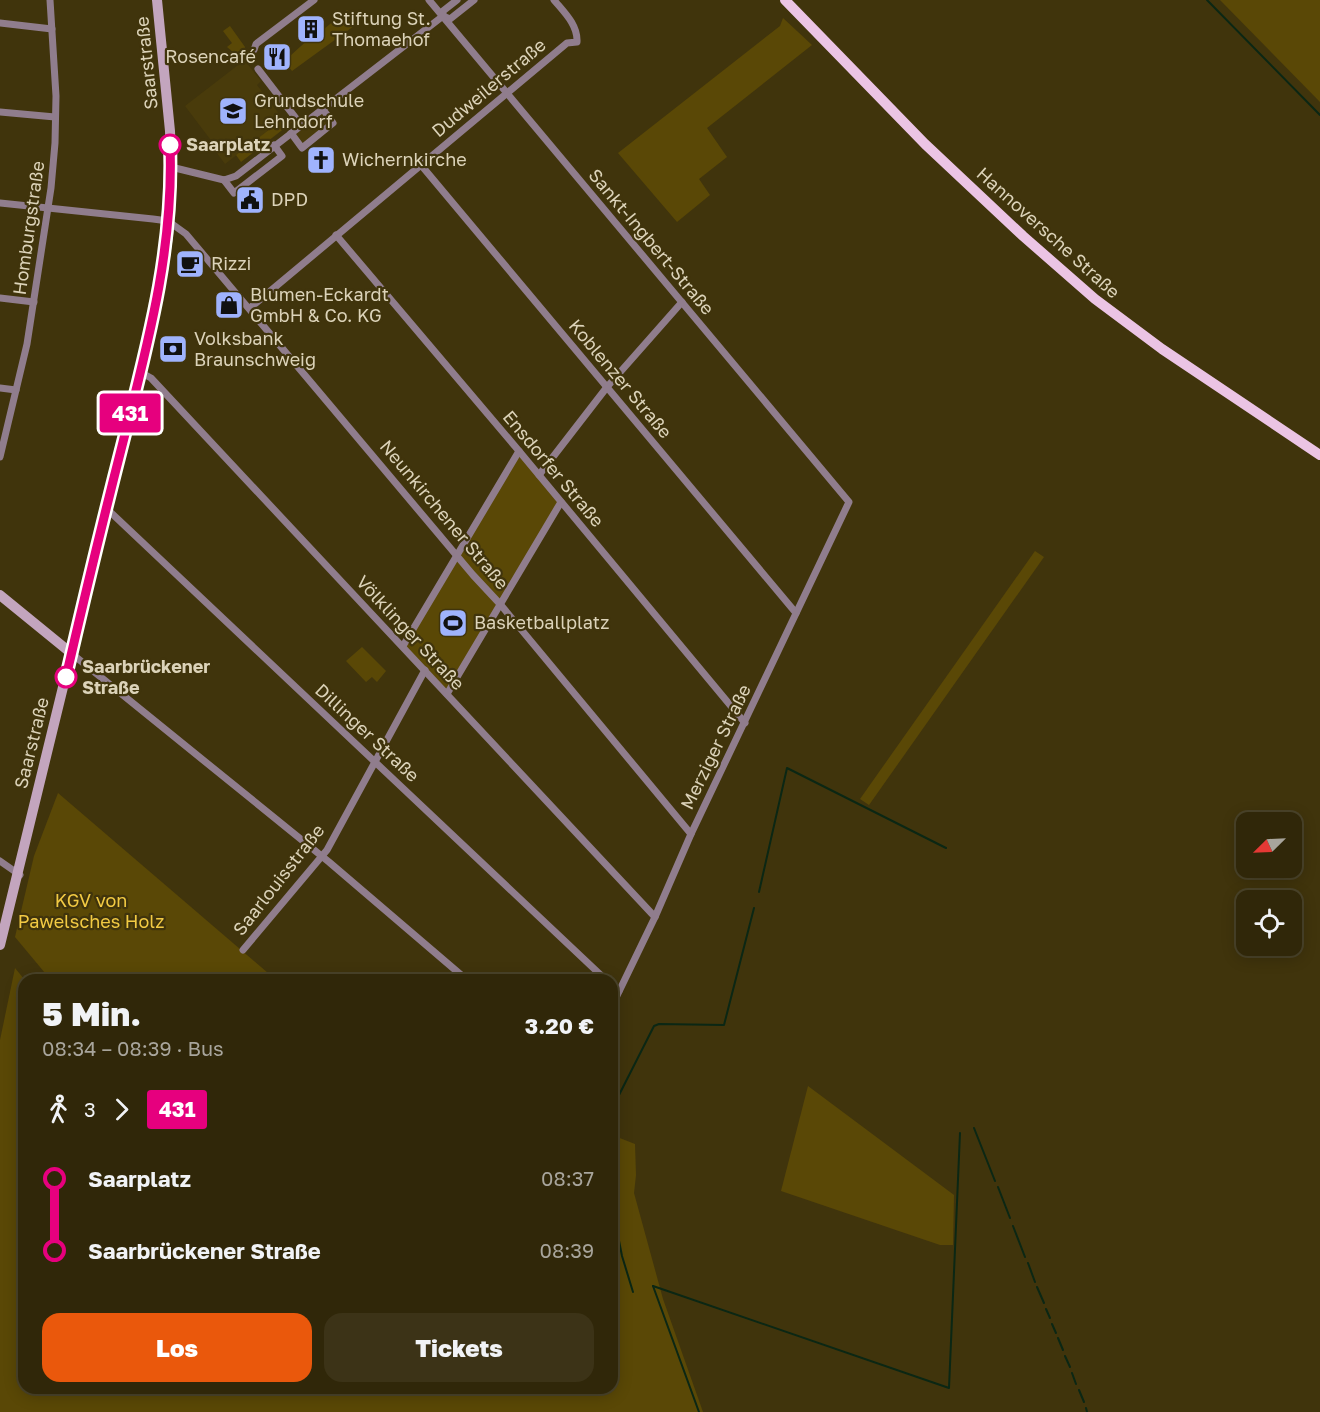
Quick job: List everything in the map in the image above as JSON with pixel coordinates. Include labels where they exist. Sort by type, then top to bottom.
[{"type":"main road","name":"Hannoversche Straße","points":[[785,0],[925,144],[1023,236],[1088,292],[1162,349],[1320,454]]},
{"type":"street","name":"Homburgstraße","points":[[0,457],[34,302],[48,208],[56,117],[50,0]]},
{"type":"street","name":"Saarstraße","points":[[0,945],[20,874],[163,271],[168,236],[171,166],[170,131],[157,0]]},
{"type":"street","points":[[254,50],[256,45],[314,0]]},
{"type":"street","name":"Sankt-Ingbert-Straße","points":[[429,0],[849,502]]},
{"type":"street","points":[[171,166],[224,180],[236,176],[443,16],[443,11],[457,0]]},
{"type":"street","points":[[443,16],[450,19],[474,0]]},
{"type":"street","name":"Dudweilerstraße","points":[[250,308],[567,43],[577,42],[578,33],[571,20],[554,0]]},
{"type":"street","points":[[0,23],[52,29]]},
{"type":"street","points":[[258,69],[301,124]]},
{"type":"street","points":[[291,133],[302,148],[333,123],[322,108]]},
{"type":"street","points":[[0,112],[56,117]]},
{"type":"street","points":[[224,180],[234,193],[282,156],[274,146]]},
{"type":"street","name":"Koblenzer Straße","points":[[421,165],[796,613]]},
{"type":"street","points":[[0,203],[168,221]]},
{"type":"street","name":"Neunkirchener Straße","points":[[168,221],[193,240],[691,834]]},
{"type":"street","name":"Ensdorfer Straße","points":[[336,235],[745,723]]},
{"type":"street","points":[[0,298],[34,302]]},
{"type":"street","points":[[539,475],[607,387],[682,302]]},
{"type":"street","name":"Völklinger Straße","points":[[140,372],[151,378],[655,917]]},
{"type":"street","points":[[0,388],[16,390]]},
{"type":"street","points":[[403,646],[519,451]]},
{"type":"street","points":[[447,694],[561,502]]},
{"type":"street","name":"Merziger Straße","points":[[619,991],[849,502]]},
{"type":"street","name":"Dillinger Straße","points":[[106,508],[600,974]]},
{"type":"street","points":[[0,595],[321,856],[460,974]]},
{"type":"street","name":"Saarlouisstraße","points":[[243,950],[321,856],[425,670]]},
{"type":"street","points":[[0,861],[20,874]]},
{"type":"shaded area","name":"Grundschule Lehndorf","points":[[242,62],[244,64],[246,62],[261,81],[257,85],[283,119],[225,164],[211,145],[213,143],[185,106]]},
{"type":"shaded area","points":[[325,106],[338,123],[301,150],[289,134]]},
{"type":"green space","points":[[1220,0],[1320,0],[1320,102]]},
{"type":"green space","points":[[347,10],[351,14],[348,17],[354,26],[292,71],[282,58],[290,56],[311,37],[315,36],[317,39],[321,37],[318,33],[320,30]]},
{"type":"green space","points":[[783,18],[812,45],[707,128],[727,157],[699,179],[710,195],[677,222],[618,153],[780,26]]},
{"type":"green space","points":[[230,26],[245,47],[246,54],[237,61],[233,52],[227,47],[232,43],[223,31]]},
{"type":"green space","points":[[293,118],[295,120],[241,162],[236,155],[283,119],[286,123]]},
{"type":"green space","points":[[519,451],[561,502],[447,694],[403,646]]},
{"type":"green space","points":[[1035,551],[1044,557],[869,805],[860,799]]},
{"type":"green space","points":[[362,647],[386,671],[377,682],[372,677],[366,682],[346,661]]},
{"type":"green space","name":"KGV von Pawelsches Holz","points":[[58,793],[269,974],[46,974],[15,937],[34,856]]},
{"type":"green space","points":[[15,968],[20,974],[18,974],[18,1394],[618,1394],[618,1137],[635,1144],[634,1193],[663,1299],[703,1412],[0,1412],[0,1040]]},
{"type":"green space","points":[[808,1086],[954,1195],[953,1245],[940,1245],[781,1191]]},
{"type":"waterway","points":[[1207,0],[1320,115]]},
{"type":"waterway","points":[[759,892],[787,768],[946,848]]},
{"type":"waterway","points":[[619,1095],[654,1026],[659,1024],[724,1025],[754,908]]},
{"type":"waterway","points":[[974,1128],[995,1181]]},
{"type":"waterway","points":[[653,1286],[949,1388],[960,1133]]},
{"type":"waterway","points":[[998,1187],[1010,1218]]},
{"type":"waterway","points":[[1013,1226],[1025,1257]]},
{"type":"waterway","points":[[618,1236],[633,1292]]},
{"type":"waterway","points":[[1028,1263],[1035,1282]]},
{"type":"waterway","points":[[653,1286],[699,1412]]},
{"type":"waterway","points":[[1037,1287],[1044,1303]]},
{"type":"waterway","points":[[1046,1309],[1050,1318]]},
{"type":"waterway","points":[[1052,1324],[1056,1333]]},
{"type":"waterway","points":[[1058,1338],[1063,1350]]},
{"type":"waterway","points":[[1065,1356],[1070,1367]]},
{"type":"waterway","points":[[1072,1373],[1076,1384]]},
{"type":"waterway","points":[[1079,1390],[1084,1402]]},
{"type":"waterway","points":[[1086,1408],[1087,1412]]},
{"type":"bus line","name":"431","points":[[66,677],[163,271],[171,183],[170,145]]},
{"type":"place","name":"Stiftung St. Thomaehof","points":[[311,29]]},
{"type":"place","name":"Rosencafé","points":[[277,57]]},
{"type":"place","name":"Grundschule Lehndorf","points":[[233,111]]},
{"type":"place","name":"Saarplatz","points":[[170,145]]},
{"type":"place","name":"Wichernkirche","points":[[321,160]]},
{"type":"place","name":"DPD","points":[[250,200]]},
{"type":"place","name":"Rizzi","points":[[190,264]]},
{"type":"place","name":"Blumen-Eckardt GmbH & Co. KG","points":[[229,305]]},
{"type":"place","name":"Volksbank Braunschweig","points":[[173,349]]},
{"type":"place","name":"Basketballplatz","points":[[453,623]]},
{"type":"place","name":"Saarbrückener Straße","points":[[66,677]]}]
